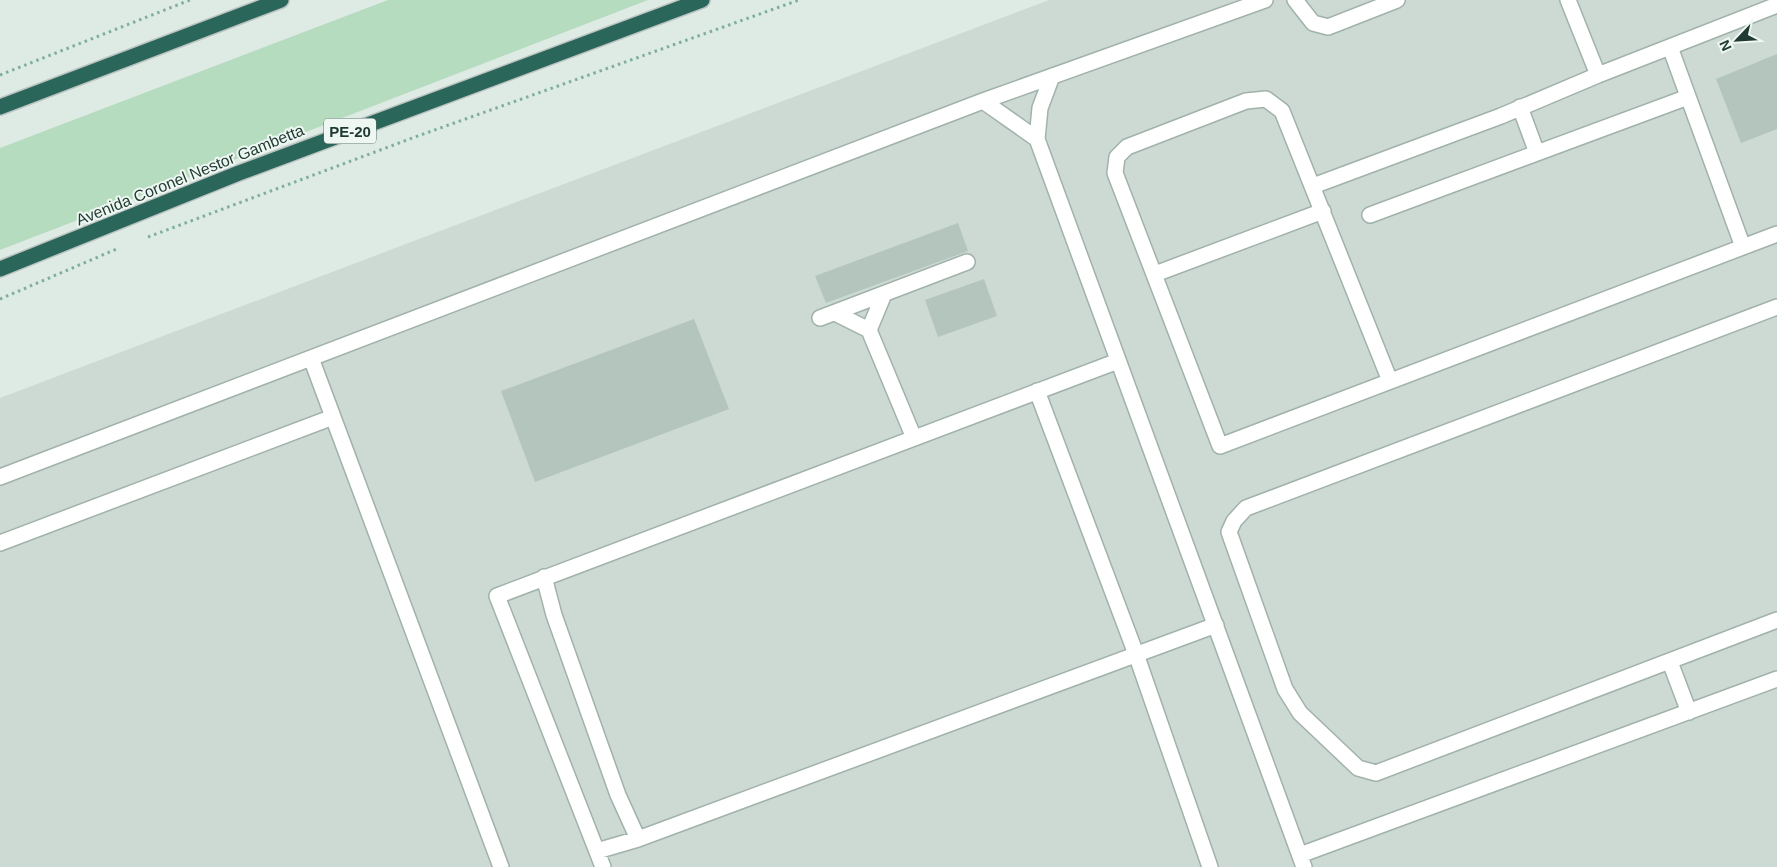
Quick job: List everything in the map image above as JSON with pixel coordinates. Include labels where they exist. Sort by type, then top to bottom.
[{"type":"highway","points":[[0,107],[281,0]]},
{"type":"highway","name":"Avenida Coronel Nestor Gambetta","points":[[0,269],[239,173],[702,0]]},
{"type":"lane","points":[[0,477],[983,102],[1265,0]]},
{"type":"lane","points":[[1295,0],[1313,23],[1328,27],[1398,0]]},
{"type":"lane","points":[[1568,0],[1598,75]]},
{"type":"lane","points":[[1312,186],[1520,107],[1777,5]]},
{"type":"lane","points":[[1670,47],[1743,247]]},
{"type":"lane","points":[[1052,76],[1040,108],[1037,139],[1302,861],[1777,679]]},
{"type":"lane","points":[[1370,215],[1688,97]]},
{"type":"lane","points":[[1390,381],[1282,111],[1266,99],[1246,101],[1127,147],[1118,157],[1115,173],[1220,446],[1777,234]]},
{"type":"lane","points":[[983,102],[1037,139]]},
{"type":"lane","points":[[1520,107],[1537,153]]},
{"type":"lane","points":[[1155,274],[1322,211]]},
{"type":"lane","points":[[820,318],[967,262]]},
{"type":"lane","points":[[869,330],[884,294]]},
{"type":"lane","points":[[1777,307],[1246,508],[1234,521],[1229,532],[1285,689],[1300,713],[1358,768],[1376,773],[1777,620]]},
{"type":"lane","points":[[835,313],[869,330],[914,438]]},
{"type":"lane","points":[[311,358],[501,867]]},
{"type":"lane","points":[[603,867],[497,596],[1118,361]]},
{"type":"lane","points":[[1037,391],[1136,654],[1210,867]]},
{"type":"lane","points":[[0,543],[333,417]]},
{"type":"lane","points":[[544,577],[554,615],[618,795],[638,839]]},
{"type":"lane","points":[[597,851],[638,839],[1216,625]]},
{"type":"lane","points":[[1670,662],[1688,712]]},
{"type":"path","points":[[0,75],[190,0]]},
{"type":"path","points":[[146,238],[415,137],[799,0]]},
{"type":"path","points":[[0,298],[128,245]]},
{"type":"shaded area","points":[[1049,0],[1777,0],[1777,867],[0,867],[0,398]]},
{"type":"green space","points":[[388,0],[648,0],[0,250],[0,148]]},
{"type":"building","points":[[1777,54],[1777,129],[1741,143],[1716,79]]},
{"type":"building","points":[[958,223],[968,251],[826,303],[815,276]]},
{"type":"building","points":[[984,279],[997,316],[938,337],[925,300]]},
{"type":"building","points":[[694,319],[729,409],[535,482],[501,391]]}]
